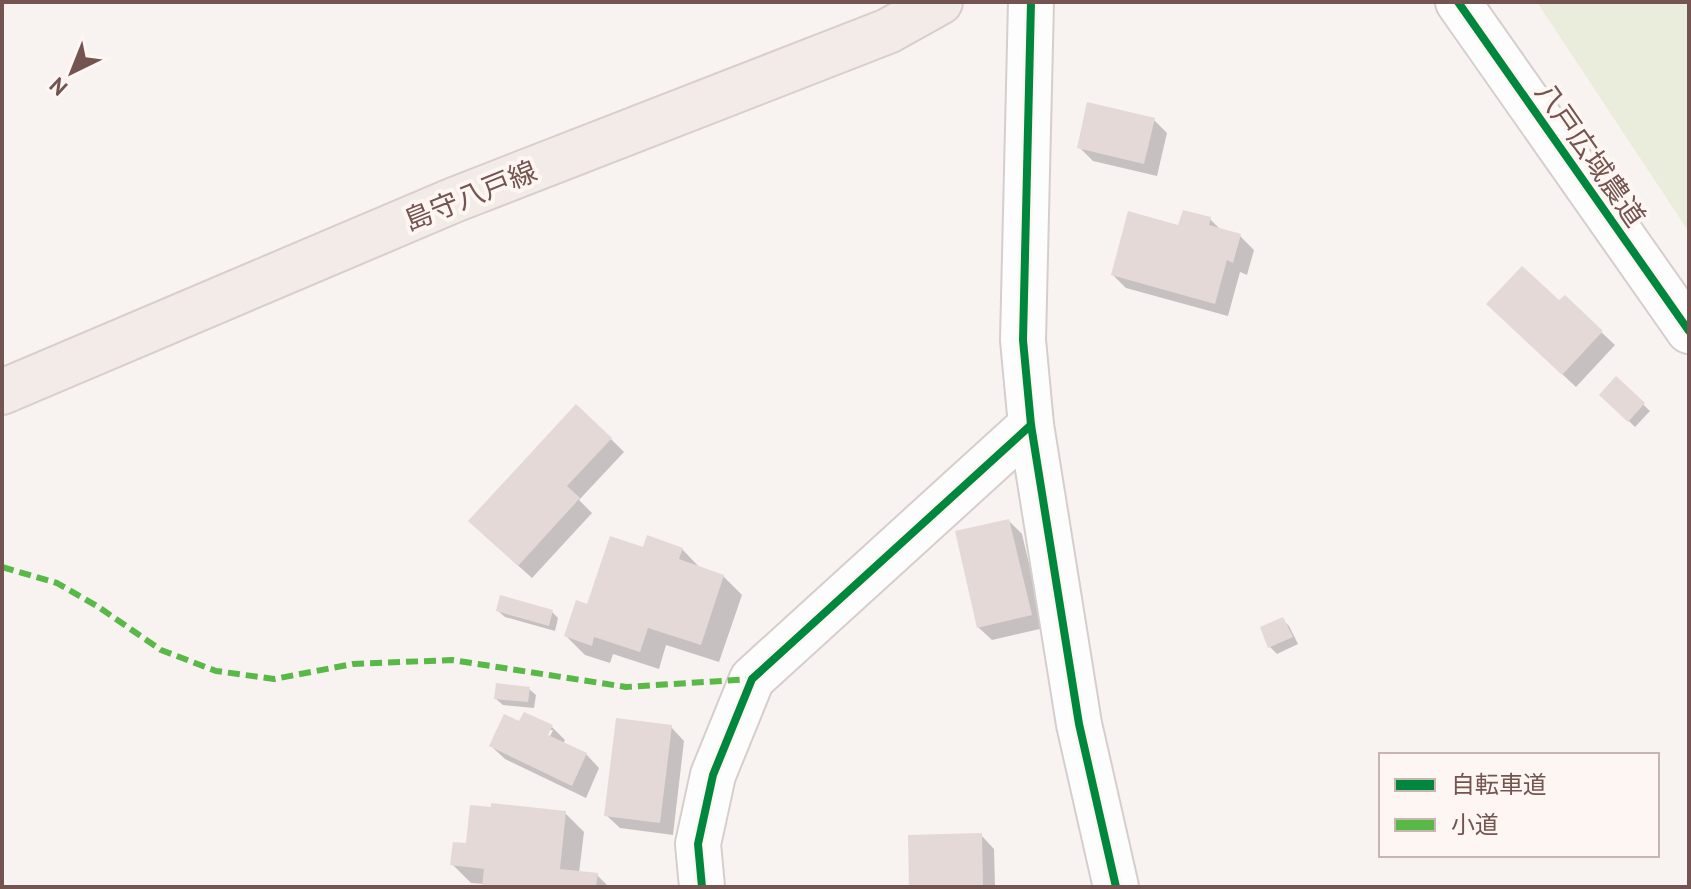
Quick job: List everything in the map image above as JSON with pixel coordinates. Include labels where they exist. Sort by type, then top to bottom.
[{"type":"main road","name":"島守八戸線","points":[[2,392],[454,200],[888,31],[940,2]]},
{"type":"street","points":[[1031,2],[1023,340],[1031,425],[1079,724],[1116,887]]},
{"type":"street","name":"八戸広域農道","points":[[1458,2],[1689,331]]},
{"type":"street","points":[[702,887],[698,844],[713,775],[752,679],[1031,425]]},
{"type":"green space","points":[[1537,2],[1689,2],[1689,232]]},
{"type":"building","points":[[1087,102],[1155,118],[1144,164],[1077,148]]},
{"type":"building","points":[[1183,210],[1211,217],[1209,225],[1241,234],[1233,263],[1227,260],[1215,304],[1111,275],[1128,211],[1178,225]]},
{"type":"building","points":[[1522,266],[1559,300],[1565,295],[1603,331],[1562,375],[1486,304]]},
{"type":"building","points":[[1616,376],[1645,403],[1628,422],[1599,395]]},
{"type":"building","points":[[576,404],[612,438],[567,486],[580,498],[518,566],[468,521]]},
{"type":"building","points":[[1009,519],[1032,615],[977,628],[955,531]]},
{"type":"building","points":[[647,535],[683,548],[679,559],[724,575],[701,645],[648,628],[640,652],[594,637],[592,646],[564,636],[576,600],[587,604],[610,536],[643,547]]},
{"type":"building","points":[[500,595],[553,610],[549,626],[496,611]]},
{"type":"building","points":[[1283,617],[1293,637],[1268,648],[1260,627]]},
{"type":"building","points":[[496,683],[530,687],[528,702],[494,699]]},
{"type":"building","points":[[524,712],[553,725],[548,735],[587,753],[572,786],[489,746],[504,714],[519,721]]},
{"type":"building","points":[[616,718],[672,725],[660,823],[604,816]]},
{"type":"building","points":[[491,803],[566,811],[560,869],[598,873],[596,887],[482,887],[484,869],[450,865],[453,842],[466,843],[470,805],[491,807]]},
{"type":"building","points":[[982,833],[983,887],[909,887],[908,835]]},
{"type":"marked path","points":[[2,567],[57,583],[161,650],[216,671],[274,679],[353,664],[452,660],[626,687],[752,679]]},
{"type":"cycle path","points":[[1031,2],[1023,340],[1031,425],[1079,724],[1116,887]]},
{"type":"cycle path","points":[[1458,2],[1689,331]]},
{"type":"cycle path","points":[[702,887],[698,844],[713,775],[752,679],[1031,425]]}]
